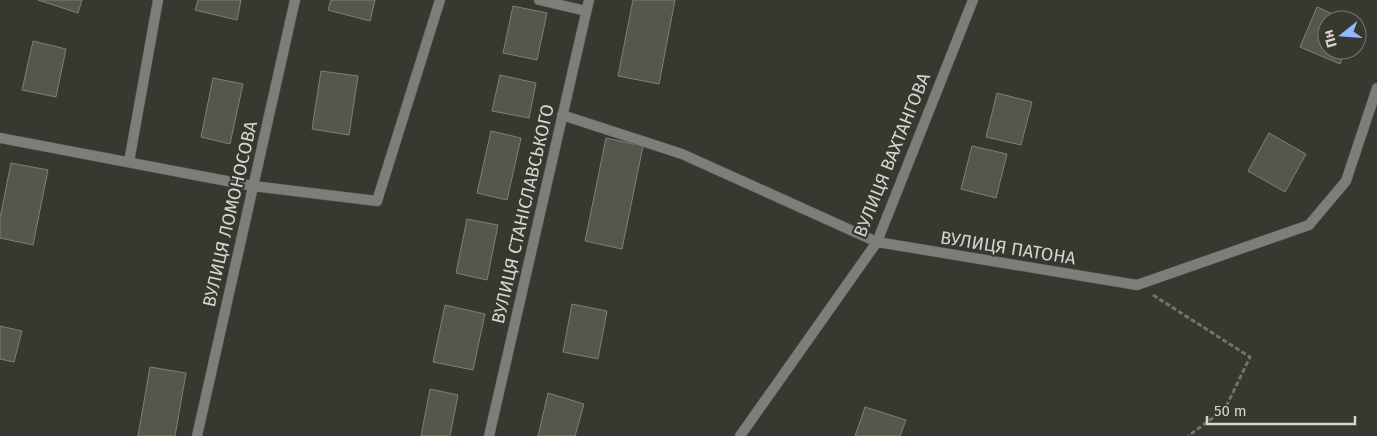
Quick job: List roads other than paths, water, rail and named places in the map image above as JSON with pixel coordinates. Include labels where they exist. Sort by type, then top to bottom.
[{"type":"street","points":[[129,162],[158,0]]},
{"type":"street","name":"ВУЛИЦЯ ЛОМОНОСОВА","points":[[197,436],[295,0]]},
{"type":"street","points":[[0,138],[253,186],[377,201],[440,0]]},
{"type":"street","points":[[539,0],[586,11]]},
{"type":"street","name":"ВУЛИЦЯ СТАНІСЛАВСЬКОГО","points":[[489,436],[588,0]]},
{"type":"street","name":"ВУЛИЦЯ ВАХТАНГОВА","points":[[740,436],[876,242],[973,0]]},
{"type":"street","name":"ВУЛИЦЯ ПАТОНА","points":[[562,115],[682,154],[876,242],[1137,285],[1309,224],[1346,181],[1377,88]]}]
